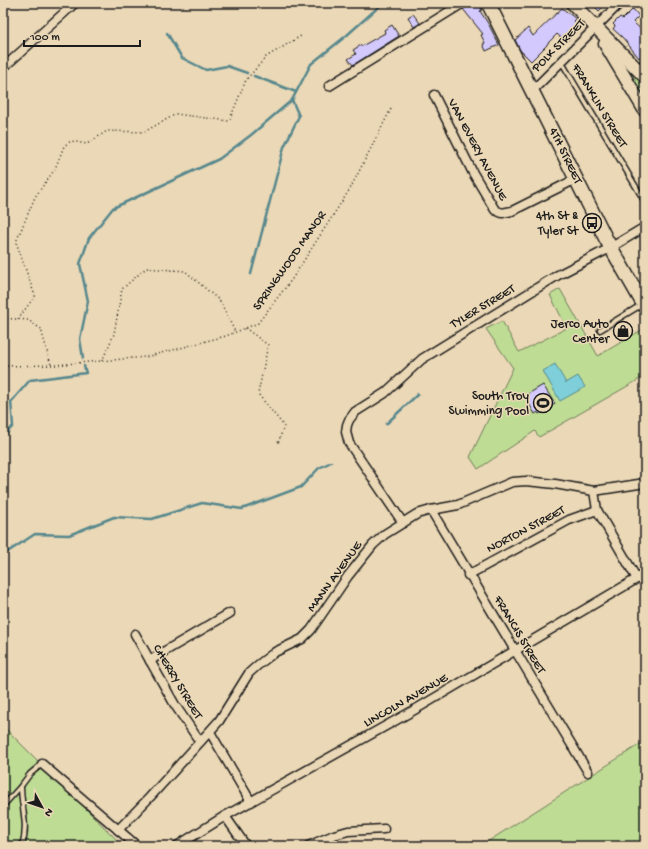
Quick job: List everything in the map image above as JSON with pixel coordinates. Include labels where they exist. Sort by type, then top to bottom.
[{"type":"main road","name":"4TH STREET","points":[[488,3],[533,90],[610,248],[644,305]]},
{"type":"street","points":[[3,68],[75,3]]},
{"type":"street","points":[[329,86],[464,3]]},
{"type":"street","points":[[572,3],[642,69]]},
{"type":"street","name":"POLK STREET","points":[[533,90],[620,3]]},
{"type":"street","points":[[596,27],[643,104]]},
{"type":"street","name":"VAN EVERY AVENUE","points":[[434,95],[473,173],[494,210],[502,213],[512,211],[576,179]]},
{"type":"street","name":"TYLER STREET","points":[[403,523],[349,443],[346,432],[349,420],[356,412],[385,392],[422,359],[558,275],[610,248],[645,227]]},
{"type":"street","name":"MANN AVENUE","points":[[118,830],[210,732],[219,721],[249,673],[275,652],[302,639],[311,630],[348,576],[373,544],[385,534],[417,514],[458,505],[512,482],[526,480],[594,491],[645,483]]},
{"type":"street","points":[[594,491],[597,510],[637,579]]},
{"type":"street","name":"FRANCIS STREET","points":[[431,510],[468,575],[588,772]]},
{"type":"street","name":"NORTON STREET","points":[[468,575],[568,520],[597,510]]},
{"type":"street","name":"LINCOLN AVENUE","points":[[177,846],[225,816],[410,713],[515,652],[645,574]]},
{"type":"street","points":[[150,661],[230,613]]},
{"type":"street","name":"CHERRY STREET","points":[[135,634],[175,705],[200,742]]},
{"type":"street","points":[[210,732],[251,802]]},
{"type":"street","points":[[42,764],[137,846]]},
{"type":"street","points":[[225,816],[246,846]]},
{"type":"street","points":[[308,846],[348,831],[384,829]]},
{"type":"lane","name":"FRANKLIN STREET","points":[[561,61],[645,202]]},
{"type":"lane","points":[[600,330],[644,305]]},
{"type":"lane","points":[[3,806],[30,774],[42,764]]},
{"type":"lane","points":[[21,786],[21,799],[26,821],[22,846]]},
{"type":"path","points":[[18,319],[35,296],[16,242],[35,198],[55,169],[64,146],[71,141],[87,144],[106,132],[144,132],[176,114],[229,121],[246,80],[266,57],[302,36]]},
{"type":"path","name":"SPRINGWOOD MANOR","points":[[3,366],[51,365],[146,358],[226,336],[258,323],[292,279],[350,189],[392,107]]},
{"type":"path","points":[[102,361],[114,334],[122,289],[146,268],[185,271],[220,301],[235,332]]},
{"type":"path","points":[[3,318],[28,320],[41,329],[51,365]]},
{"type":"path","points":[[245,328],[268,345],[258,394],[284,426],[278,443]]},
{"type":"green space","points":[[624,60],[645,85],[645,90],[641,93],[623,61]]},
{"type":"green space","name":"South Troy Swimming Pool","points":[[560,289],[598,356],[645,328],[645,376],[539,437],[535,431],[478,469],[470,457],[513,368],[486,329],[502,321],[519,352],[567,328],[550,295]]},
{"type":"green space","points":[[3,726],[123,846],[3,846]]},
{"type":"green space","points":[[645,741],[645,846],[484,846],[484,844]]},
{"type":"water","name":"South Troy Swimming Pool","points":[[555,364],[566,383],[578,376],[585,387],[560,401],[543,371]]},
{"type":"building","points":[[474,3],[478,3],[482,10],[480,11],[499,45],[486,51],[483,44],[485,43],[481,35],[483,34],[463,9]]},
{"type":"building","points":[[591,3],[607,3],[599,11]]},
{"type":"building","points":[[562,8],[576,19],[574,21],[580,27],[566,42],[557,34],[531,61],[520,50],[515,40],[528,28],[533,36]]},
{"type":"building","points":[[633,9],[639,16],[633,22],[645,33],[645,53],[639,58],[623,38],[613,29],[615,26],[613,24],[620,17],[623,19]]},
{"type":"building","points":[[413,14],[420,23],[414,27],[408,17]]},
{"type":"building","points":[[392,25],[399,36],[353,65],[348,59],[356,54],[353,50],[385,33],[384,30]]},
{"type":"building","points":[[543,385],[555,404],[539,414],[538,412],[535,414],[525,397]]},
{"type":"waterway","points":[[83,358],[80,339],[88,301],[80,264],[89,238],[113,208],[219,159],[251,135],[292,100],[311,64],[346,36],[383,3]]},
{"type":"waterway","points":[[167,33],[182,58],[206,70],[227,66],[247,73]]},
{"type":"waterway","points":[[254,76],[296,92]]},
{"type":"waterway","points":[[251,274],[284,147],[299,116],[292,100]]},
{"type":"waterway","points":[[3,437],[13,426],[11,402],[30,380],[86,373],[84,366]]},
{"type":"waterway","points":[[386,424],[418,394]]},
{"type":"waterway","points":[[3,555],[35,534],[69,535],[114,517],[152,519],[202,503],[242,509],[301,487],[319,468],[331,462]]},
{"type":"place","name":"4th St & Tyler St","points":[[592,223]]},
{"type":"place","name":"Jerco Auto Center","points":[[623,331]]},
{"type":"place","name":"South Troy Swimming Pool","points":[[543,403]]}]
